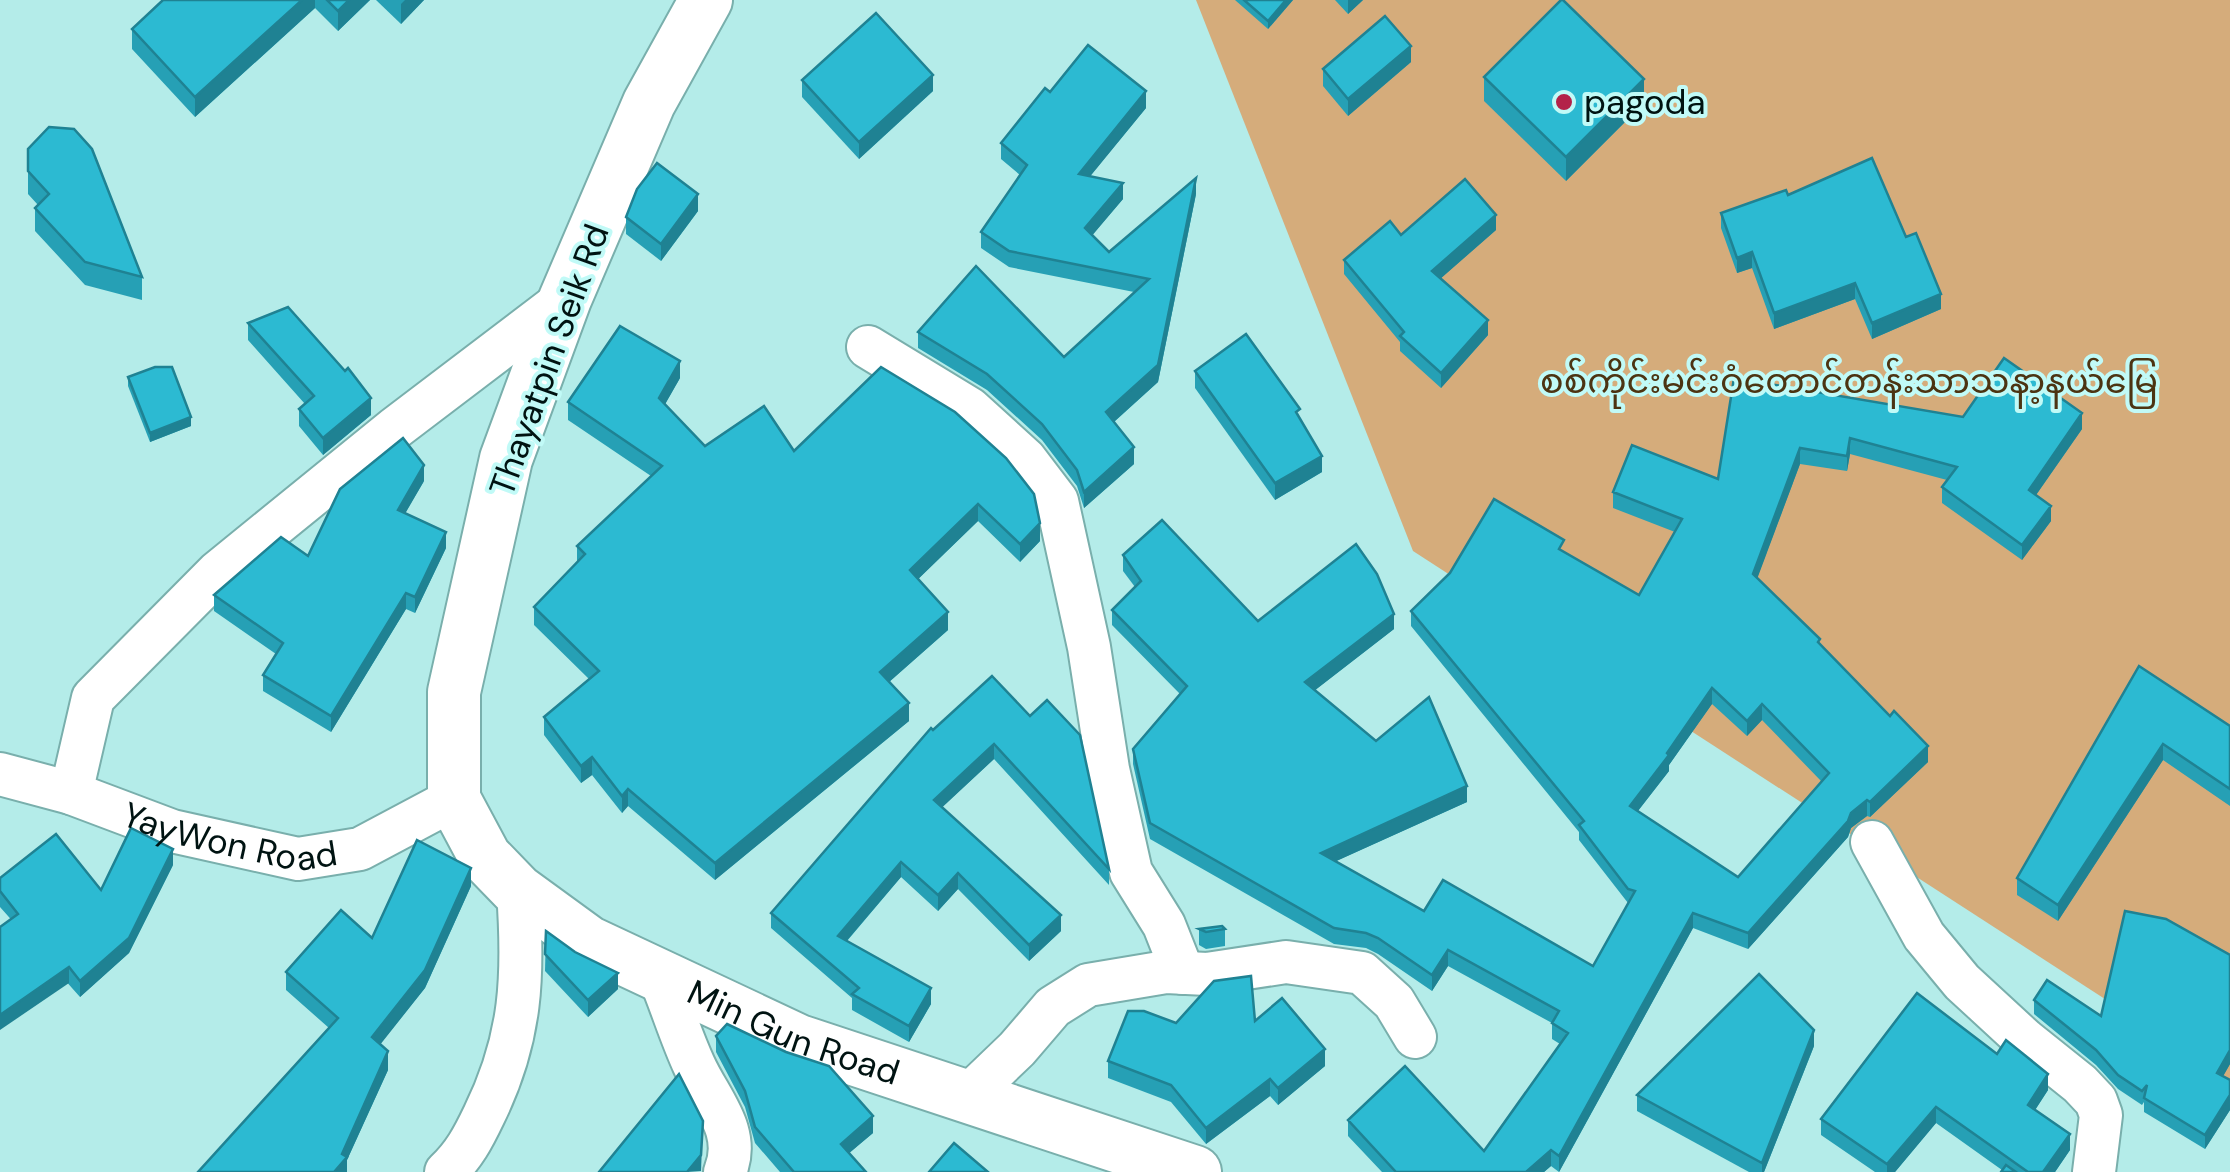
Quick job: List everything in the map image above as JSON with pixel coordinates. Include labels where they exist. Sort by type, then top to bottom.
[{"type":"street","name":"Thayatpin Seik Rd","points":[[454,799],[454,692],[506,459],[565,299],[649,102],[706,0]]},
{"type":"street","points":[[71,793],[93,698],[218,572],[394,429],[565,299]]},
{"type":"street","points":[[868,347],[970,410],[1025,459],[1057,501],[1131,872],[1164,925],[1184,973]]},
{"type":"street","name":"YayWon Road","points":[[0,774],[71,793],[172,831],[298,859],[360,849],[454,799]]},
{"type":"street","name":"Min Gun Road","points":[[454,799],[486,857],[518,890],[588,942],[799,1041],[1195,1172]]},
{"type":"street","points":[[1872,842],[1924,936],[1962,982],[2096,1100],[2100,1115],[2094,1172]]},
{"type":"street","points":[[446,1172],[465,1154],[504,1075],[519,1009],[518,890]]},
{"type":"street","points":[[968,1096],[1053,1007],[1088,985],[1166,972],[1206,974],[1286,962],[1362,973],[1394,1002],[1415,1038]]},
{"type":"street","points":[[660,978],[695,1067],[726,1120],[732,1155],[725,1172]]},
{"type":"green space","name":"စစ်ကိုင်းမင်းဝံတောင်တန်းသာသနာ့နယ်မြေ","points":[[1196,0],[2230,0],[2230,1080],[1413,551]]},
{"type":"building","points":[[163,0],[302,0],[195,97],[132,29]]},
{"type":"building","points":[[327,0],[349,0],[338,11]]},
{"type":"building","points":[[1244,0],[1286,0],[1268,21]]},
{"type":"building","name":"pagoda","points":[[1561,0],[1644,79],[1566,157],[1484,77]]},
{"type":"building","points":[[876,13],[933,75],[859,142],[802,80]]},
{"type":"building","points":[[1385,16],[1411,46],[1348,99],[1323,69]]},
{"type":"building","points":[[1088,45],[1146,91],[1079,174],[1123,183],[1085,228],[1109,252],[1196,178],[1158,365],[1106,412],[1134,447],[1084,492],[1077,470],[1042,424],[987,374],[918,332],[976,266],[1064,357],[1149,279],[1009,251],[981,232],[1027,165],[1001,143],[1045,88],[1050,92]]},
{"type":"building","points":[[49,127],[74,129],[92,149],[142,277],[85,262],[35,208],[49,194],[28,171],[28,149]]},
{"type":"building","points":[[1872,158],[1906,237],[1916,233],[1941,294],[1872,323],[1855,283],[1774,313],[1752,252],[1737,258],[1721,213],[1786,190],[1788,195]]},
{"type":"building","points":[[657,163],[698,194],[661,244],[626,217],[637,189]]},
{"type":"building","points":[[1465,179],[1496,215],[1432,271],[1488,320],[1441,373],[1400,336],[1404,332],[1344,260],[1390,221],[1401,235]]},
{"type":"building","points":[[288,307],[345,371],[348,368],[371,398],[323,438],[299,409],[314,396],[248,323]]},
{"type":"building","points":[[620,326],[680,361],[659,398],[705,446],[764,406],[794,451],[881,367],[955,412],[1006,458],[1034,494],[1040,523],[1020,544],[978,504],[910,570],[948,612],[880,672],[909,703],[715,863],[628,789],[622,796],[592,757],[581,766],[544,717],[599,671],[534,607],[585,554],[577,546],[662,466],[568,402]]},
{"type":"building","points":[[1246,334],[1300,409],[1296,412],[1322,456],[1275,483],[1195,371]]},
{"type":"building","points":[[2004,358],[2082,413],[2029,490],[2051,506],[2022,545],[1942,487],[1957,467],[1850,438],[1847,456],[1800,448],[1753,574],[1820,639],[1818,642],[1890,716],[1894,711],[1928,746],[1870,802],[1867,800],[1851,813],[1748,933],[1693,913],[1559,1156],[1551,1150],[1526,1172],[1396,1172],[1348,1120],[1405,1066],[1484,1151],[1568,1033],[1552,1023],[1559,1011],[1448,950],[1432,975],[1378,938],[1334,928],[1150,823],[1133,749],[1187,686],[1112,610],[1141,581],[1123,555],[1162,520],[1258,621],[1356,544],[1377,574],[1394,614],[1305,682],[1376,741],[1429,697],[1467,786],[1321,853],[1424,911],[1443,880],[1593,966],[1635,891],[1628,889],[1579,825],[1584,821],[1411,611],[1450,573],[1494,499],[1564,540],[1559,549],[1639,595],[1682,519],[1613,492],[1632,445],[1718,479],[1734,378],[1963,417]],"holes":[[[1712,688],[1747,721],[1762,704],[1829,773],[1738,877],[1630,806]]]},
{"type":"building","points":[[155,367],[172,367],[191,417],[150,433],[128,377]]},
{"type":"building","points":[[403,438],[424,465],[398,510],[446,532],[415,597],[406,593],[331,716],[263,675],[283,643],[214,595],[281,537],[308,556],[340,489]]},
{"type":"building","points":[[2139,666],[2230,726],[2230,789],[2163,744],[2058,905],[2017,878]]},
{"type":"building","points":[[992,676],[1030,716],[1047,700],[1080,735],[1109,869],[994,744],[934,800],[1061,915],[1029,945],[958,873],[938,895],[901,862],[838,936],[931,988],[909,1026],[852,994],[859,988],[771,913],[931,728]]},
{"type":"building","points":[[131,828],[173,849],[129,938],[80,981],[69,967],[0,1015],[0,927],[18,914],[0,891],[0,878],[56,834],[101,890]]},
{"type":"building","points":[[417,840],[471,868],[425,970],[372,1037],[388,1051],[342,1154],[347,1157],[334,1172],[198,1172],[338,1018],[286,972],[341,910],[372,938]]},
{"type":"building","points":[[2125,911],[2166,919],[2230,955],[2230,1050],[2217,1073],[2230,1080],[2230,1095],[2205,1135],[2144,1098],[2147,1085],[2142,1091],[2118,1075],[2096,1050],[2034,1000],[2047,980],[2101,1016]]},
{"type":"building","points":[[1222,926],[1225,929],[1199,929]]},
{"type":"building","points":[[546,931],[575,952],[618,973],[588,1000],[545,954]]},
{"type":"building","points":[[1759,974],[1814,1030],[1762,1163],[1637,1095]]},
{"type":"building","points":[[1251,976],[1255,1021],[1282,998],[1325,1049],[1278,1088],[1270,1079],[1206,1128],[1171,1085],[1108,1061],[1128,1011],[1144,1011],[1176,1023],[1214,981]]},
{"type":"building","points":[[1917,993],[1997,1054],[2006,1040],[2048,1074],[2028,1105],[2070,1134],[2043,1172],[2028,1172],[1936,1107],[1887,1164],[1821,1119]]},
{"type":"building","points":[[727,1024],[786,1052],[829,1066],[873,1116],[841,1144],[866,1172],[794,1172],[755,1127],[745,1091],[716,1036]]},
{"type":"building","points":[[679,1074],[703,1121],[701,1155],[687,1172],[599,1172]]},
{"type":"building","points":[[954,1143],[988,1172],[929,1172]]},
{"type":"place","name":"pagoda","points":[[1564,102]]}]
